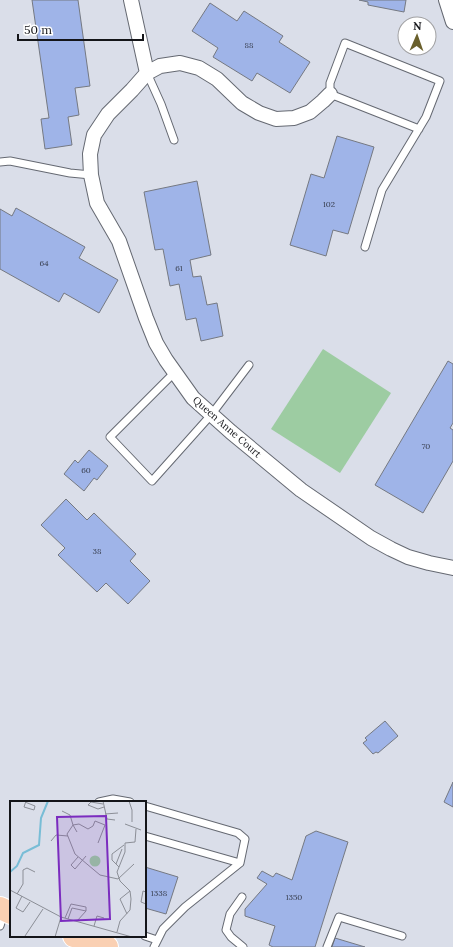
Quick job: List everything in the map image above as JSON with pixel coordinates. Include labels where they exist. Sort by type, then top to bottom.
[{"type":"main road","points":[[77,937],[108,947]]},
{"type":"street","points":[[131,0],[147,73]]},
{"type":"street","points":[[446,0],[453,22]]},
{"type":"street","name":"Queen Anne Court","points":[[330,94],[310,112],[294,118],[276,119],[259,113],[242,103],[217,80],[200,68],[180,63],[160,66],[147,73],[108,114],[94,135],[90,154],[91,175],[97,203],[119,241],[156,343],[174,372],[193,398],[231,432],[301,490],[371,538],[408,557],[453,568]]},
{"type":"lane","points":[[365,247],[382,190],[419,129],[426,117],[440,81],[345,43],[330,83],[330,94],[419,129]]},
{"type":"lane","points":[[147,73],[161,104],[174,140]]},
{"type":"lane","points":[[0,162],[10,161],[70,173],[91,175]]},
{"type":"lane","points":[[174,372],[110,437],[152,481],[211,414],[249,365]]},
{"type":"lane","points":[[104,801],[113,799],[124,801]]},
{"type":"lane","points":[[146,806],[238,833],[246,839],[240,863],[185,906],[163,929],[154,947]]},
{"type":"lane","points":[[146,836],[240,863]]},
{"type":"lane","points":[[242,897],[230,914],[226,930],[230,937],[243,947]]},
{"type":"lane","points":[[327,947],[339,917],[402,936]]},
{"type":"lane","points":[[146,936],[157,940]]},
{"type":"green space","points":[[323,349],[391,393],[340,473],[271,429]]},
{"type":"building","points":[[32,0],[78,0],[90,86],[75,88],[79,115],[68,117],[72,145],[45,149],[41,119],[49,118]]},
{"type":"building","points":[[359,0],[406,0],[404,12],[368,5],[368,2]]},
{"type":"building","points":[[210,3],[237,21],[244,11],[283,36],[279,42],[310,62],[290,93],[257,73],[252,81],[213,57],[218,48],[192,31]]},
{"type":"building","points":[[337,136],[374,147],[348,234],[333,230],[326,256],[290,245],[311,174],[324,178]]},
{"type":"building","points":[[197,181],[211,255],[190,260],[193,277],[201,276],[207,305],[217,303],[223,336],[201,341],[196,318],[186,320],[179,284],[170,286],[163,249],[155,250],[144,192]]},
{"type":"building","points":[[16,208],[85,247],[79,258],[118,280],[99,313],[64,293],[59,302],[0,269],[0,209],[12,216]]},
{"type":"building","points":[[448,361],[453,364],[453,423],[450,428],[453,430],[453,461],[423,513],[375,485]]},
{"type":"building","points":[[89,450],[108,466],[97,480],[94,478],[84,491],[64,474],[75,460],[78,463]]},
{"type":"building","points":[[66,499],[87,520],[94,513],[136,554],[130,561],[150,581],[128,604],[106,583],[97,592],[58,555],[65,548],[41,525]]},
{"type":"building","points":[[385,721],[398,736],[378,753],[376,752],[373,754],[363,743],[367,740],[365,738]]},
{"type":"building","points":[[453,782],[453,807],[444,802]]},
{"type":"building","points":[[316,831],[348,842],[315,947],[273,947],[269,945],[275,926],[245,916],[245,909],[267,884],[257,878],[262,871],[273,877],[276,873],[292,880],[306,836]]},
{"type":"building","points":[[146,867],[178,877],[166,914],[146,908]]},
{"type":"building","points":[[335,938],[365,947],[332,947]]}]
